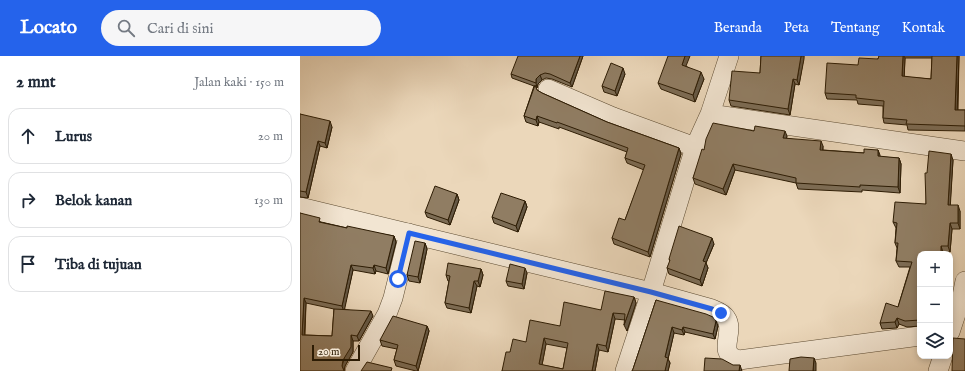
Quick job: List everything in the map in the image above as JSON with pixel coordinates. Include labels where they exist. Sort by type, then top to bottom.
[{"type":"street","points":[[625,371],[651,292],[695,147],[710,114],[729,56]]},
{"type":"street","points":[[548,88],[613,117],[695,147]]},
{"type":"street","points":[[710,114],[965,151]]},
{"type":"street","points":[[300,207],[651,292],[712,309],[721,313],[727,318],[729,325],[728,354],[732,358],[738,360],[917,336]]},
{"type":"street","points":[[355,371],[387,314],[393,298],[409,233]]},
{"type":"street","points":[[953,323],[962,296],[965,281]]},
{"type":"street","points":[[953,332],[965,332]]},
{"type":"street","points":[[938,371],[942,359]]},
{"type":"building","points":[[518,56],[580,56],[570,83],[545,73],[536,79],[536,83],[511,74]]},
{"type":"building","points":[[668,56],[685,56],[682,65],[701,72],[693,95],[658,83]]},
{"type":"building","points":[[761,56],[801,56],[797,80],[793,79],[788,109],[729,100],[732,71],[760,73]]},
{"type":"building","points":[[879,56],[903,56],[902,76],[931,79],[932,56],[957,56],[955,110],[965,110],[965,126],[906,124],[907,120],[883,118],[884,101],[856,98],[856,95],[825,93],[827,63],[858,65],[859,58],[878,59]]},
{"type":"building","points":[[611,63],[623,68],[615,91],[602,86]]},
{"type":"building","points":[[535,85],[537,90],[542,93],[607,122],[679,148],[648,252],[612,238],[619,218],[625,220],[645,165],[625,158],[628,148],[557,122],[537,116],[536,120],[524,116]]},
{"type":"building","points":[[300,114],[330,121],[325,143],[318,141],[306,192],[300,191]]},
{"type":"building","points":[[713,123],[754,131],[755,126],[785,131],[783,138],[821,141],[820,150],[864,153],[864,149],[878,150],[878,156],[899,158],[898,187],[860,185],[860,187],[796,183],[796,178],[733,164],[723,189],[693,178],[702,149],[704,150],[706,139]]},
{"type":"building","points":[[929,151],[951,154],[948,205],[958,205],[958,223],[950,223],[948,246],[941,246],[941,251],[917,251],[917,320],[905,321],[897,318],[895,322],[880,323],[886,303],[898,307],[912,262],[896,261],[898,243],[895,243],[897,223],[893,222],[895,202],[926,204],[925,173],[927,173]]},
{"type":"building","points":[[435,186],[457,194],[448,220],[425,212]]},
{"type":"building","points":[[501,193],[525,201],[516,226],[492,217]]},
{"type":"building","points":[[300,213],[320,218],[319,222],[347,228],[347,226],[394,236],[386,268],[374,265],[373,268],[351,265],[342,306],[304,298],[302,335],[332,336],[334,309],[371,311],[357,336],[351,335],[351,347],[343,360],[342,366],[344,371],[300,371]]},
{"type":"building","points":[[679,226],[712,238],[703,261],[706,262],[700,280],[667,268]]},
{"type":"building","points":[[415,241],[425,243],[418,277],[407,275]]},
{"type":"building","points":[[448,263],[481,269],[478,281],[474,281],[469,308],[445,303],[450,276],[446,275]]},
{"type":"building","points":[[510,264],[525,268],[522,284],[506,281]]},
{"type":"building","points":[[605,291],[634,297],[624,325],[625,314],[613,313],[606,346],[597,344],[592,371],[502,371],[506,352],[510,352],[513,339],[526,342],[530,320],[560,326],[564,302],[601,310]],"holes":[[[544,338],[568,343],[563,369],[539,364]]]},
{"type":"building","points":[[656,300],[713,317],[716,321],[713,334],[683,327],[682,330],[672,327],[665,357],[668,358],[665,371],[632,371],[633,369]]},
{"type":"building","points":[[393,316],[427,326],[416,366],[394,360],[398,345],[380,340]]},
{"type":"building","points":[[953,338],[965,339],[965,371],[952,371]]},
{"type":"building","points":[[801,357],[814,358],[813,371],[789,371],[790,359]]},
{"type":"building","points":[[705,358],[722,359],[733,365],[740,365],[739,371],[704,371]]},
{"type":"building","points":[[367,362],[392,368],[391,371],[361,371]]},
{"type":"route","points":[[398,279],[409,233],[651,292],[712,309],[721,313]]}]
